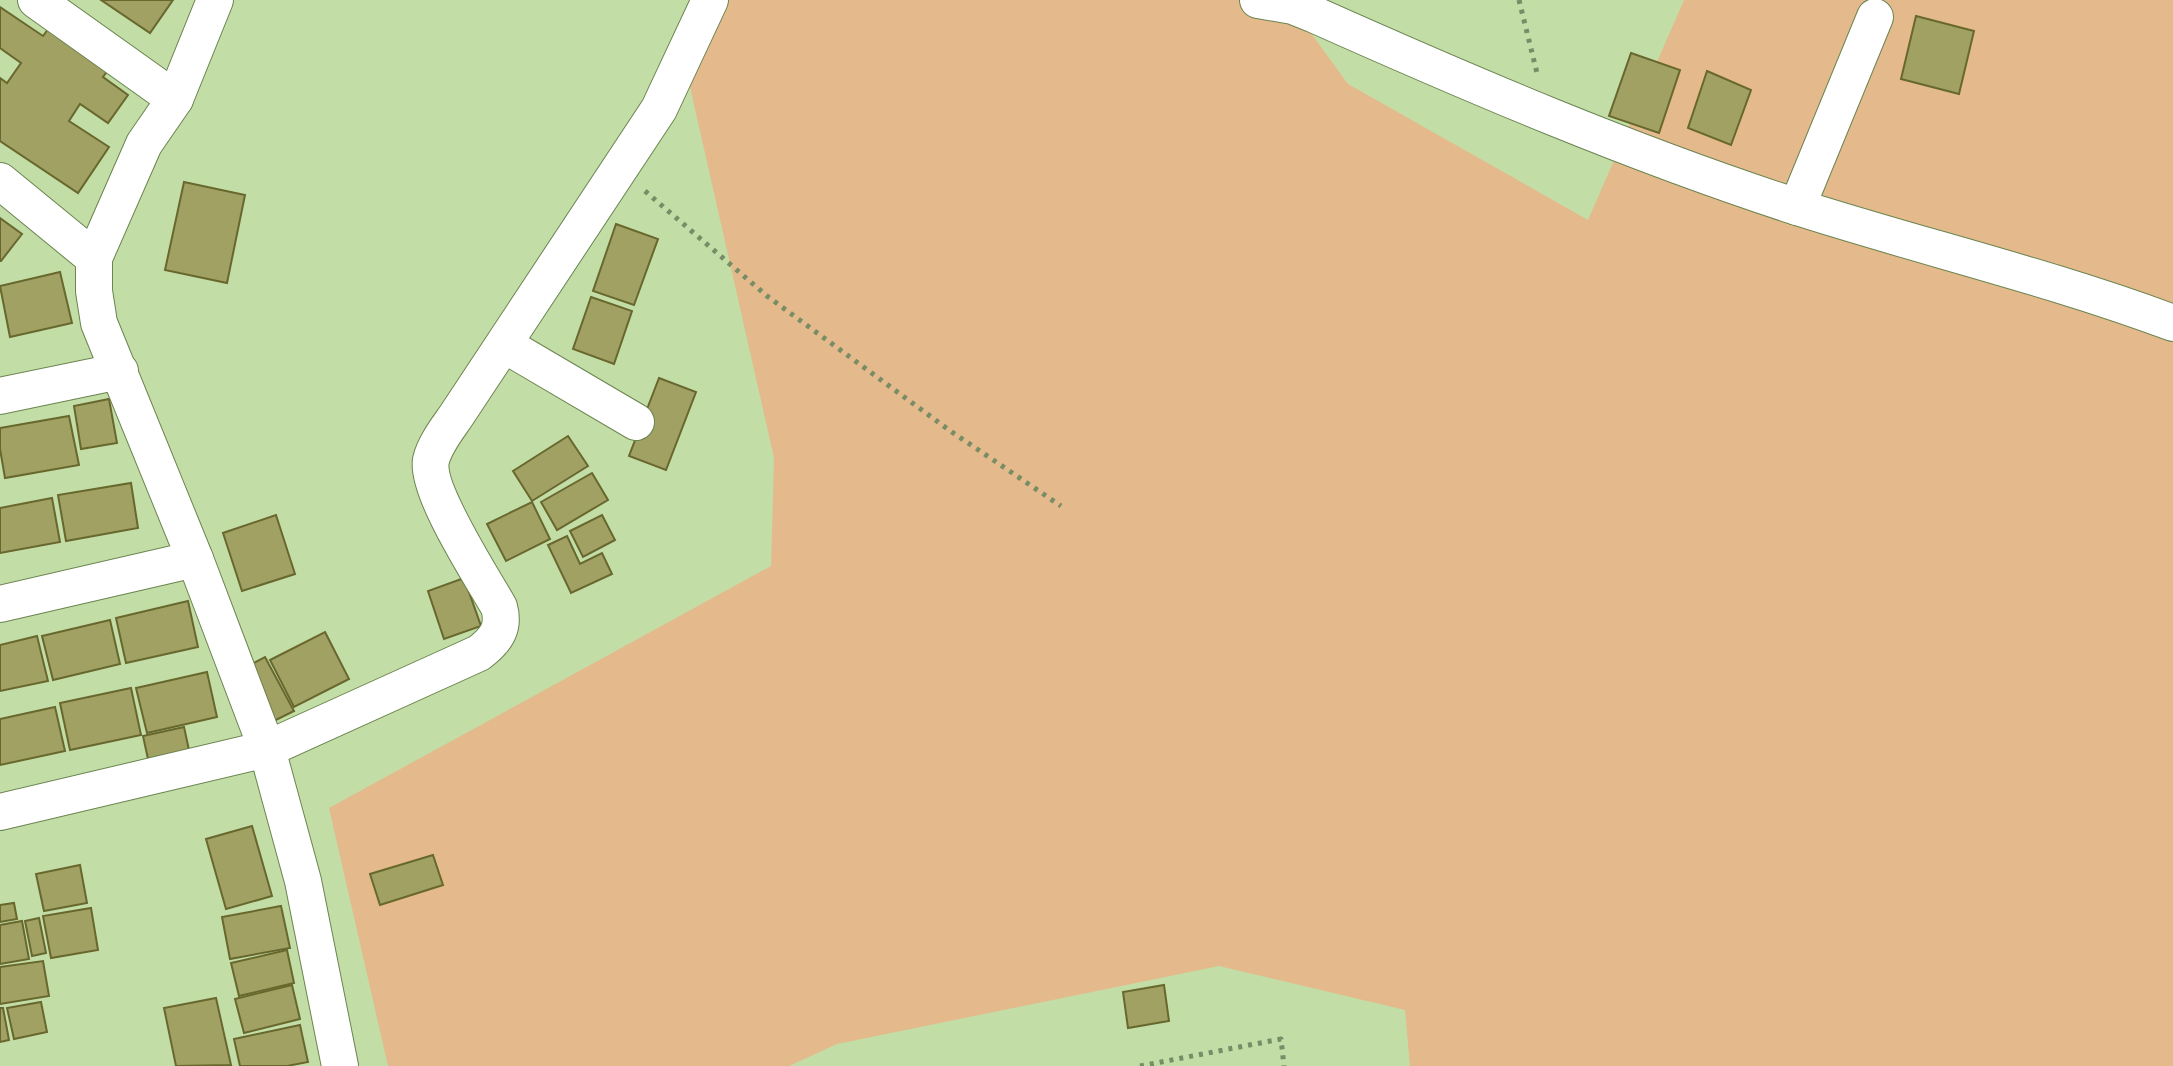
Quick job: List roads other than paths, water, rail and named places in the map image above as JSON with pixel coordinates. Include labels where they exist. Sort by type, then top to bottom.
[{"type":"street","points":[[36,0],[175,99]]},
{"type":"street","points":[[215,0],[175,99],[144,144],[94,258],[94,291],[99,323],[195,559],[267,749],[303,881],[340,1066]]},
{"type":"street","points":[[0,812],[267,749],[479,653],[495,638],[502,618],[499,607],[437,495],[431,460],[439,443],[659,109],[710,0]]},
{"type":"street","points":[[1258,0],[1293,6],[1548,117],[1797,207],[2107,299],[2173,323]]},
{"type":"street","points":[[1797,207],[1875,17]]},
{"type":"street","points":[[0,181],[94,258]]},
{"type":"street","points":[[505,345],[636,422]]},
{"type":"street","points":[[0,396],[120,371]]},
{"type":"street","points":[[0,604],[195,559]]}]
